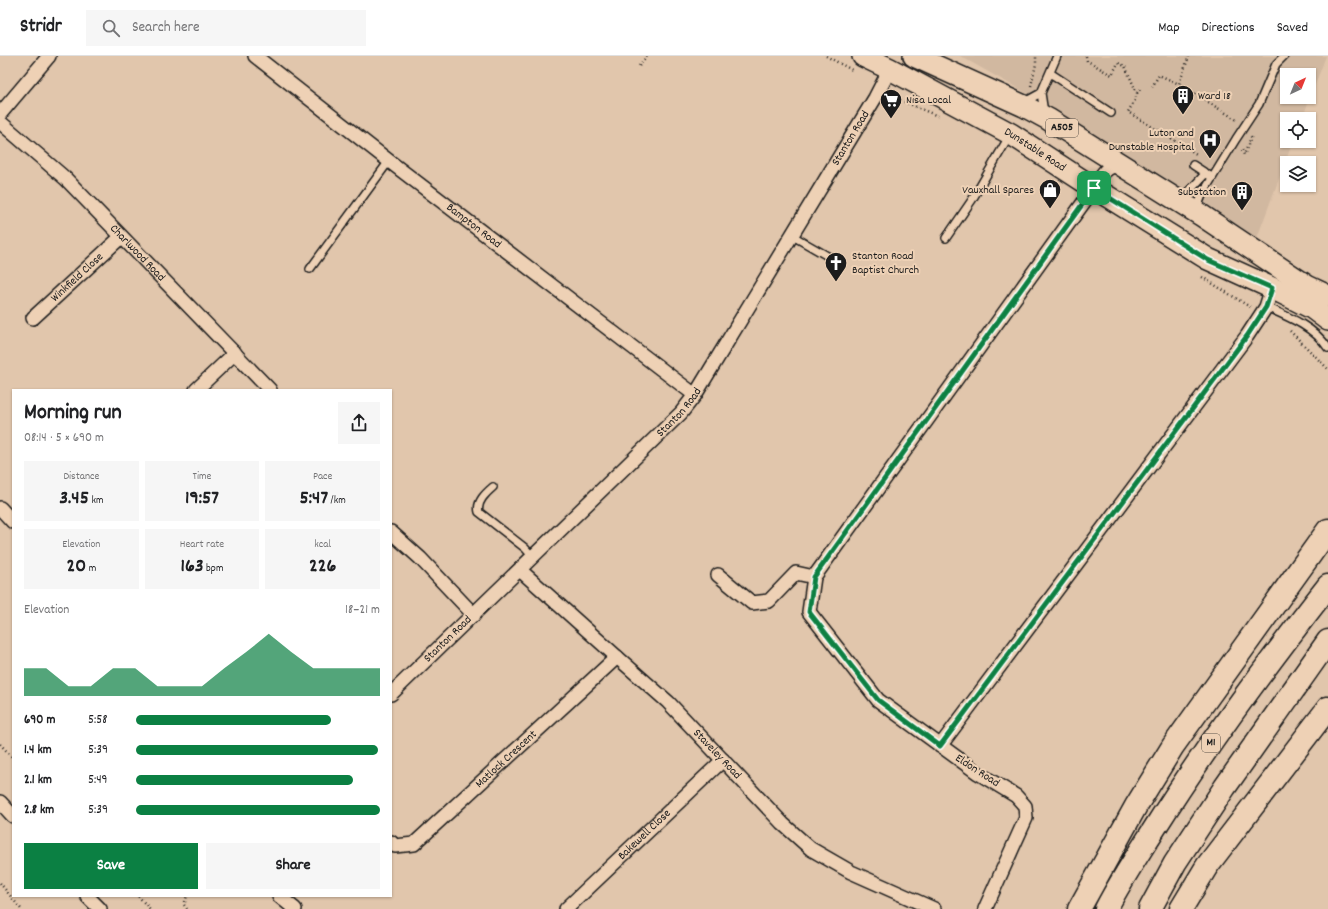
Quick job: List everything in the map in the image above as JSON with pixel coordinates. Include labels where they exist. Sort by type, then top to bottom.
[{"type":"highway","points":[[1080,909],[1136,806],[1173,746],[1328,530]]},
{"type":"highway","name":"M1","points":[[1106,909],[1117,888],[1223,724],[1328,586]]},
{"type":"highway","points":[[1150,909],[1175,863],[1225,787],[1328,640]]},
{"type":"highway","points":[[1181,909],[1207,866],[1328,708]]},
{"type":"main road","name":"Dunstable Road","points":[[863,56],[1011,134],[1094,188],[1269,297],[1312,308],[1328,320]]},
{"type":"main road","name":"A505","points":[[914,56],[1030,104],[1121,165],[1192,210]]},
{"type":"main road","points":[[1192,210],[1307,286],[1328,296]]},
{"type":"street","points":[[0,114],[49,56]]},
{"type":"street","name":"Bampton Road","points":[[255,56],[388,161],[695,395]]},
{"type":"street","name":"Stanton Road","points":[[392,693],[681,413],[695,395],[875,98],[890,69]]},
{"type":"street","name":"Charlwood Road","points":[[0,122],[66,179],[269,389]]},
{"type":"street","name":"Eldon Road","points":[[986,909],[1026,818],[1025,806],[1016,796],[978,773],[878,700],[809,612],[814,577],[1104,172],[1112,165],[1121,165]]},
{"type":"street","name":"Winkfield Close","points":[[33,318],[121,237]]},
{"type":"street","points":[[940,746],[1247,336],[1269,297]]},
{"type":"street","points":[[197,389],[235,353]]},
{"type":"street","points":[[0,508],[12,521]]},
{"type":"street","points":[[392,533],[420,558],[474,615]]},
{"type":"street","name":"Staveley Road","points":[[520,570],[668,702],[783,824],[811,850],[851,872],[934,909]]},
{"type":"street","points":[[718,575],[752,603],[770,601],[796,573],[814,577]]},
{"type":"street","name":"Matlock Crescent","points":[[392,843],[395,846],[414,844],[617,657]]},
{"type":"street","name":"Bakewell Close","points":[[566,909],[723,760]]},
{"type":"street","points":[[0,802],[12,815]]},
{"type":"street","points":[[280,897],[295,909]]},
{"type":"lane","points":[[1041,93],[1030,99],[1030,104],[1043,106],[1041,93],[1057,56]]},
{"type":"lane","points":[[1192,210],[1259,104],[1276,64],[1284,56]]},
{"type":"lane","points":[[1050,74],[1111,113]]},
{"type":"lane","points":[[946,238],[972,200],[1011,134]]},
{"type":"lane","points":[[310,269],[388,161]]},
{"type":"lane","points":[[1193,165],[1213,178]]},
{"type":"lane","points":[[1192,210],[1206,173]]},
{"type":"lane","points":[[791,235],[831,258]]},
{"type":"lane","points":[[1269,297],[1323,341],[1328,348]]},
{"type":"lane","points":[[493,487],[484,495],[478,509],[479,512],[533,557]]},
{"type":"path","points":[[639,66],[647,56]]},
{"type":"path","points":[[1030,104],[1036,56]]},
{"type":"path","points":[[1086,56],[1087,61],[1112,75],[1118,63],[1125,66],[1137,93]]},
{"type":"path","points":[[1179,84],[1189,56]]},
{"type":"path","points":[[1152,87],[1159,75],[1179,84],[1238,121],[1231,134],[1236,139]]},
{"type":"path","points":[[1141,89],[1137,93],[1128,112],[1198,155]]},
{"type":"path","points":[[0,744],[12,757]]},
{"type":"path","points":[[0,883],[21,909]]},
{"type":"path","points":[[139,897],[150,909]]},
{"type":"path","points":[[187,897],[184,905],[187,909]]},
{"type":"shaded area","name":"Luton and Dunstable Hospital","points":[[960,56],[1326,56],[1316,82],[1316,68],[1280,68],[1280,104],[1308,104],[1305,112],[1280,112],[1280,148],[1290,148],[1287,156],[1280,156],[1280,176],[1257,238],[1037,99]]},
{"type":"place","name":"Ward 18","points":[[1183,116]]},
{"type":"place","name":"Nisa Local","points":[[891,120]]},
{"type":"place","name":"Luton and Dunstable Hospital","points":[[1210,160]]},
{"type":"place","name":"Vauxhall Spares","points":[[1050,210]]},
{"type":"place","name":"Substation","points":[[1242,212]]},
{"type":"place","name":"Stanton Road Baptist Church","points":[[836,282]]},
{"type":"route","points":[[1094,188],[1208,260],[1272,288],[1266,307],[1247,336],[940,746],[878,700],[809,612],[814,577],[1094,188]]}]
